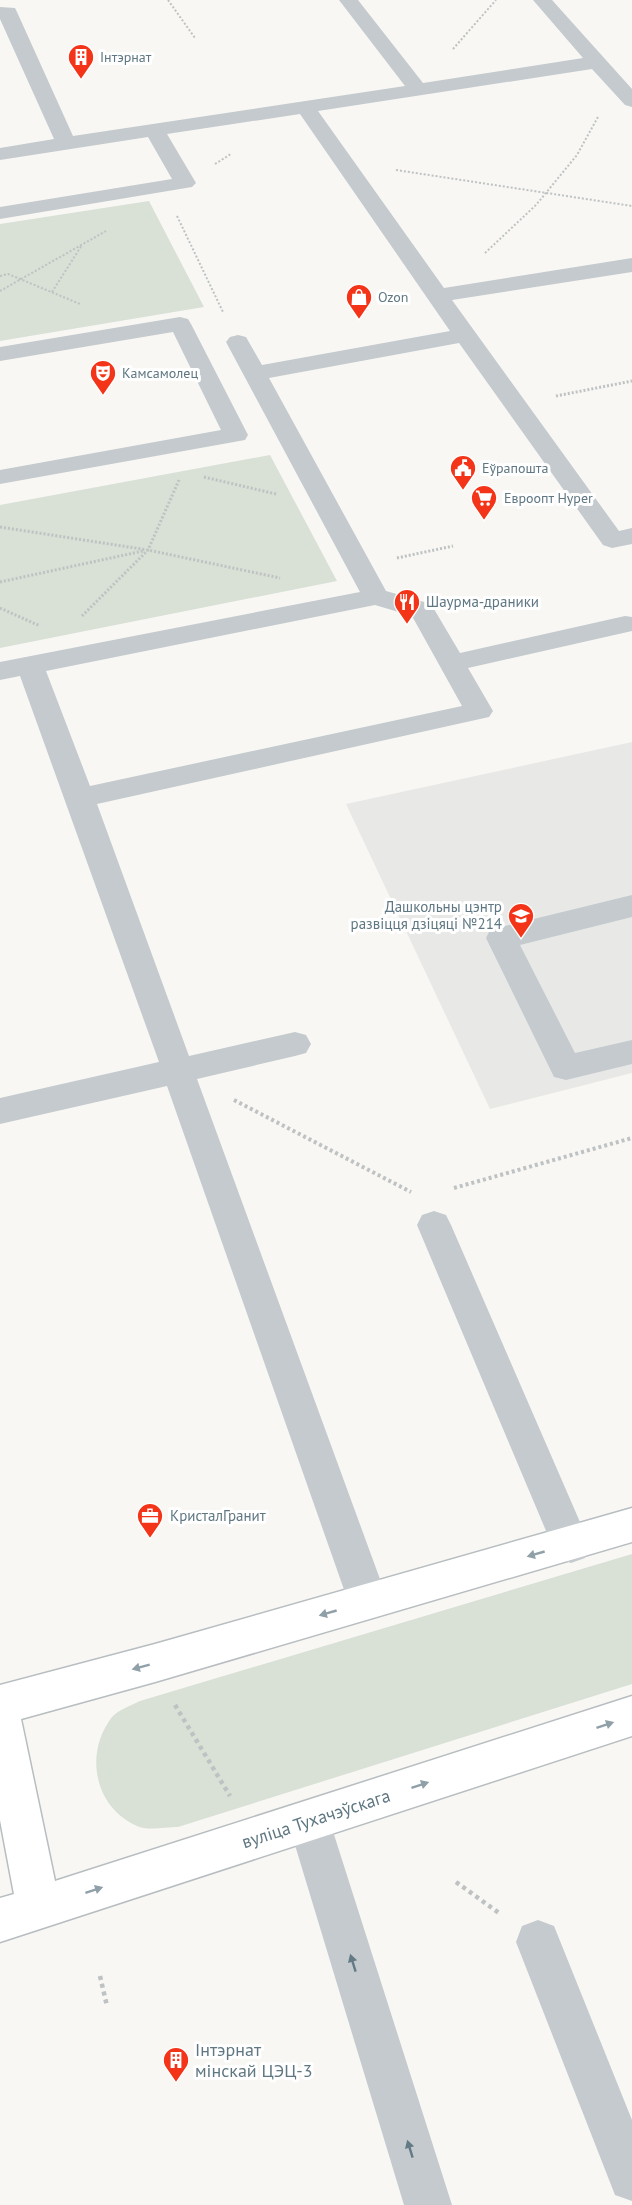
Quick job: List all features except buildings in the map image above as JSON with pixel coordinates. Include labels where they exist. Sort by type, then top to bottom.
[{"type":"main road","points":[[0,1705],[632,1526]]},
{"type":"main road","points":[[0,1716],[19,1914]]},
{"type":"main road","name":"вуліца Тухачэўскага","points":[[19,1914],[632,1716]]},
{"type":"lane","points":[[348,0],[417,89]]},
{"type":"lane","points":[[542,0],[632,101]]},
{"type":"lane","points":[[0,13],[8,12],[66,144]]},
{"type":"lane","points":[[0,154],[597,62]]},
{"type":"lane","points":[[305,107],[612,540],[632,536]]},
{"type":"lane","points":[[0,213],[185,183],[154,130]]},
{"type":"lane","points":[[438,296],[632,265]]},
{"type":"lane","points":[[0,354],[180,324],[236,435],[0,477]]},
{"type":"lane","points":[[255,373],[465,335]]},
{"type":"lane","points":[[238,342],[376,597]]},
{"type":"lane","points":[[80,798],[479,711],[422,610],[376,597],[15,668],[80,798],[368,1601]]},
{"type":"lane","points":[[452,663],[625,624]]},
{"type":"lane","points":[[632,906],[501,938],[566,1068],[632,1052]]},
{"type":"lane","points":[[0,1112],[295,1044]]},
{"type":"lane","points":[[428,1211],[571,1545]]},
{"type":"lane","points":[[309,1822],[428,2205]]},
{"type":"lane","points":[[538,1942],[632,2178]]},
{"type":"path","points":[[168,0],[195,38]]},
{"type":"path","points":[[417,89],[496,0]]},
{"type":"path","points":[[438,296],[546,194],[577,155],[610,99],[597,62]]},
{"type":"path","points":[[344,162],[632,206]]},
{"type":"path","points":[[172,207],[238,342]]},
{"type":"path","points":[[52,292],[82,245]]},
{"type":"path","points":[[0,274],[8,274],[21,279],[141,330]]},
{"type":"path","points":[[0,291],[21,279]]},
{"type":"path","points":[[515,404],[632,381]]},
{"type":"path","points":[[171,447],[183,471],[327,508]]},
{"type":"path","points":[[78,620],[148,550],[183,471]]},
{"type":"path","points":[[0,527],[148,550],[284,579]]},
{"type":"path","points":[[423,552],[453,546]]},
{"type":"path","points":[[0,582],[148,550]]},
{"type":"path","points":[[178,1071],[428,1211],[632,1138]]},
{"type":"path","points":[[170,1696],[230,1796]]},
{"type":"path","points":[[100,1976],[107,2006]]},
{"type":"shaded area","points":[[149,201],[204,307],[0,341],[0,224]]},
{"type":"shaded area","points":[[270,455],[337,581],[0,648],[0,505]]},
{"type":"shaded area","name":"Дашкольны цэнтр развіцця дзіцяці №214","points":[[632,742],[632,1073],[490,1109],[346,804]]},
{"type":"shaded area","points":[[632,1554],[632,1684],[178,1827],[151,1829],[137,1826],[122,1817],[103,1793],[96,1762],[103,1731],[115,1714],[140,1701]]},
{"type":"place","name":"Інтэрнат","points":[[81,80]]},
{"type":"place","name":"Ozon","points":[[359,320]]},
{"type":"place","name":"Камсамолец","points":[[103,396]]},
{"type":"place","name":"Еўрапошта","points":[[463,491]]},
{"type":"place","name":"Евроопт Hyper","points":[[484,521]]},
{"type":"place","name":"Шаурма-драники","points":[[407,625]]},
{"type":"place","name":"Дашкольны цэнтр развіцця дзіцяці №214","points":[[521,939]]},
{"type":"place","name":"КристалГранит","points":[[150,1539]]},
{"type":"place","name":"Інтэрнат мінскай ЦЭЦ-3","points":[[176,2083]]}]
